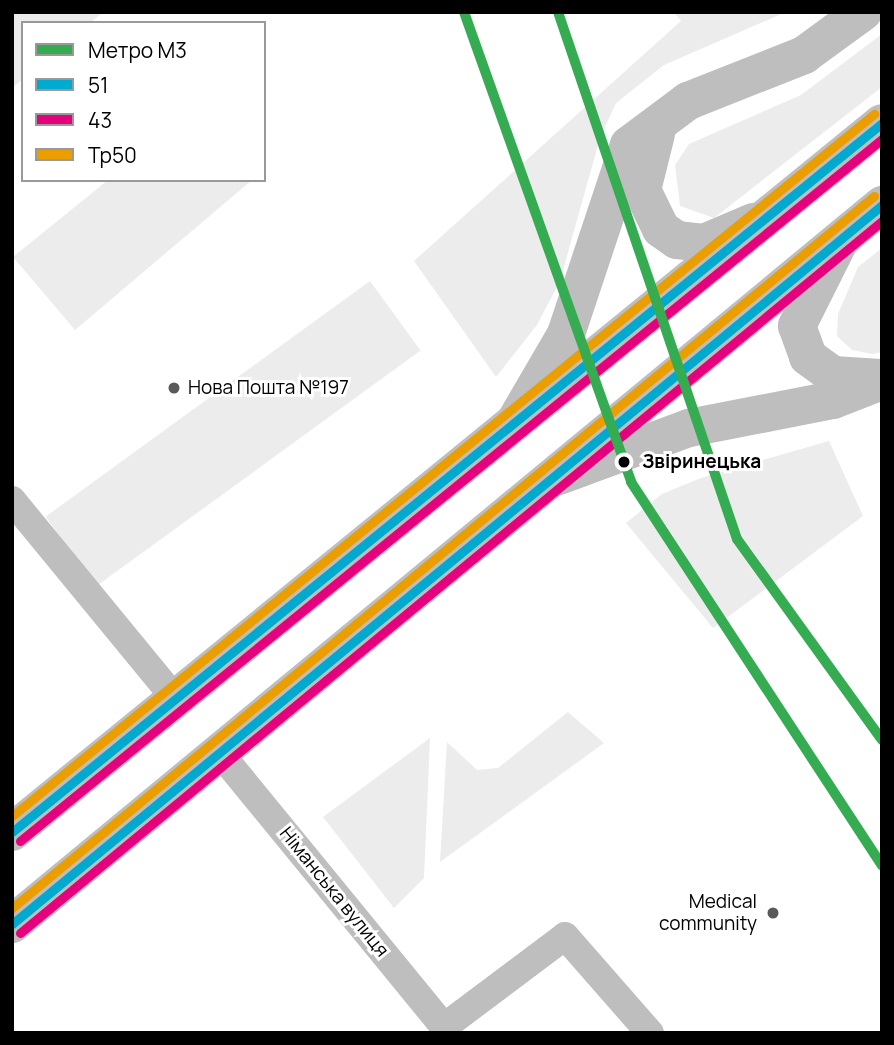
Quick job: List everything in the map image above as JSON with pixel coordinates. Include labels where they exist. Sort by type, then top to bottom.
[{"type":"main road","points":[[516,420],[566,334],[629,145],[666,114],[804,55],[863,12]]},
{"type":"main road","points":[[666,114],[643,167],[642,190],[661,229],[677,240],[704,243],[779,207]]},
{"type":"main road","points":[[12,832],[882,124]]},
{"type":"main road","points":[[12,924],[882,205]]},
{"type":"main road","points":[[840,239],[797,326],[808,357],[833,375],[852,381],[882,379]]},
{"type":"main road","points":[[551,479],[689,428],[834,400],[882,379]]},
{"type":"street","points":[[12,500],[176,699]]},
{"type":"street","name":"Німанська вулиця","points":[[219,752],[447,1030]]},
{"type":"street","points":[[447,1030],[565,936],[650,1033]]},
{"type":"shaded area","points":[[12,12],[103,12],[92,21],[21,21],[21,81],[12,88]]},
{"type":"shaded area","points":[[674,12],[786,12],[664,65],[616,103],[600,138],[560,281],[537,325],[496,377],[414,261],[681,21]]},
{"type":"shaded area","points":[[882,34],[882,87],[714,218],[680,206],[675,165],[689,144],[801,95]]},
{"type":"shaded area","points":[[106,182],[250,182],[75,330],[13,257]]},
{"type":"shaded area","points":[[882,248],[882,352],[872,354],[852,350],[837,336],[838,314],[858,267]]},
{"type":"shaded area","points":[[370,281],[421,351],[96,586],[46,517]]},
{"type":"shaded area","points":[[829,441],[863,516],[713,628],[626,523],[662,494],[701,478]]},
{"type":"shaded area","points":[[568,712],[604,743],[440,862],[447,742],[477,770],[498,768]]},
{"type":"shaded area","points":[[430,738],[424,878],[394,908],[323,817]]},
{"type":"metro line","name":"M3","points":[[464,12],[631,482],[882,865]]},
{"type":"metro line","name":"M3","points":[[558,12],[737,539],[882,740]]},
{"type":"transit line","name":"Тр50","points":[[12,816],[874,114]]},
{"type":"transit line","name":"51","points":[[12,832],[882,123]]},
{"type":"transit line","name":"43","points":[[20,841],[882,139]]},
{"type":"transit line","name":"Тр50","points":[[12,908],[874,196]]},
{"type":"transit line","name":"51","points":[[12,924],[882,205]]},
{"type":"transit line","name":"43","points":[[20,933],[882,221]]},
{"type":"place","name":"Нова Пошта №197","points":[[174,388]]},
{"type":"place","name":"Звіринецька","points":[[624,462]]},
{"type":"place","name":"Medical community","points":[[773,913]]}]
